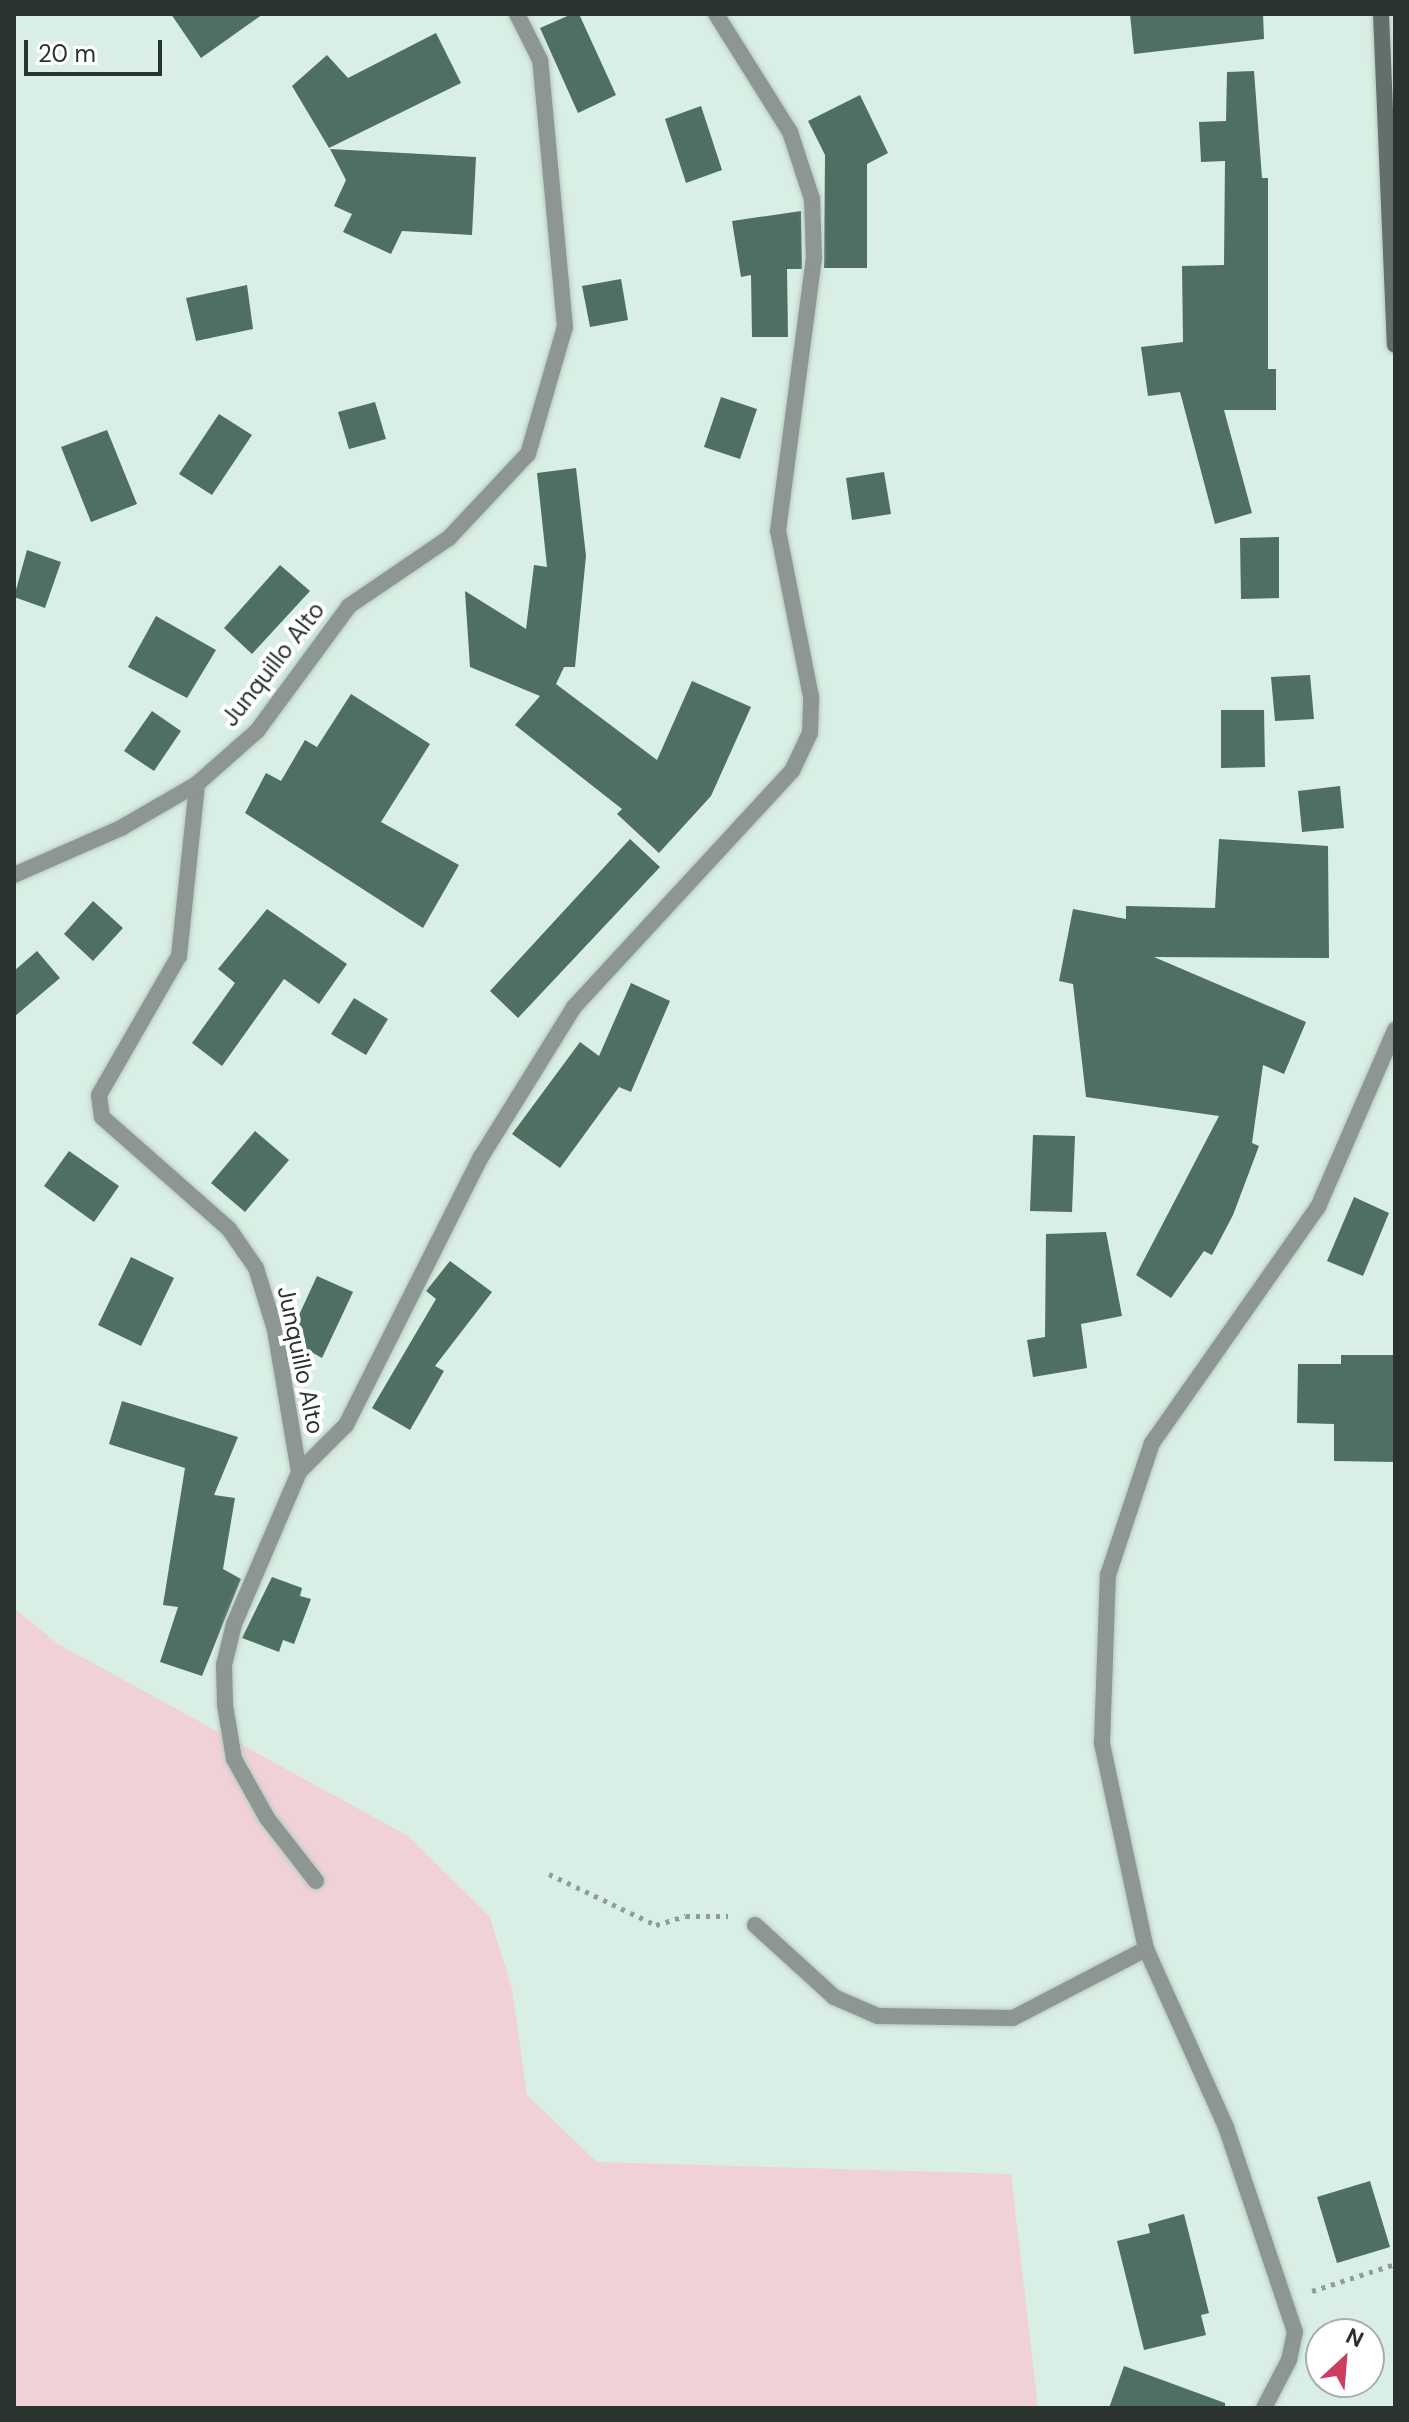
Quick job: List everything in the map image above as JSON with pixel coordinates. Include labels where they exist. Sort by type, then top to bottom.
[{"type":"street","name":"Junquillo Alto","points":[[299,1472],[275,1330],[256,1268],[229,1229],[102,1117],[98,1105],[106,1078],[179,956],[197,784],[257,731],[349,606],[449,538],[528,454],[565,327],[540,60],[517,14]]},
{"type":"street","name":"Junquillo Alto","points":[[316,1881],[267,1818],[234,1759],[225,1705],[224,1665],[234,1624],[299,1472],[346,1425],[481,1157],[574,1007],[792,771],[810,733],[811,697],[778,531],[814,258],[812,199],[790,132],[716,14]]},
{"type":"street","points":[[1381,14],[1395,345]]},
{"type":"street","points":[[14,875],[121,828],[197,784]]},
{"type":"street","points":[[1264,2408],[1289,2360],[1295,2332],[1288,2299],[1226,2127],[1146,1949],[1102,1743],[1108,1575],[1152,1443],[1318,1207],[1395,1030]]},
{"type":"street","points":[[755,1925],[834,1997],[878,2016],[1013,2018],[1146,1949]]},
{"type":"path","points":[[549,1874],[656,1925],[686,1916],[727,1916],[755,1925]]},
{"type":"path","points":[[1288,2299],[1395,2264]]},
{"type":"shaded area","points":[[14,1608],[58,1644],[408,1836],[490,1917],[512,1989],[527,2095],[597,2162],[1011,2174],[1038,2408],[14,2408]]},
{"type":"building","points":[[171,14],[263,14],[201,58]]},
{"type":"building","points":[[579,14],[616,95],[578,113],[540,28]]},
{"type":"building","points":[[1130,14],[1263,14],[1264,39],[1134,54]]},
{"type":"building","points":[[436,33],[461,83],[329,148],[292,86],[327,55],[348,78]]},
{"type":"building","points":[[1254,71],[1262,178],[1268,178],[1268,369],[1276,369],[1276,410],[1224,410],[1252,513],[1215,524],[1180,392],[1148,396],[1141,347],[1183,342],[1182,266],[1224,265],[1225,161],[1201,162],[1199,122],[1226,121],[1227,72]]},
{"type":"building","points":[[860,95],[888,153],[867,164],[867,268],[824,268],[825,155],[808,121]]},
{"type":"building","points":[[701,106],[722,170],[686,183],[665,119]]},
{"type":"building","points":[[330,149],[476,157],[472,235],[402,231],[391,254],[343,232],[352,214],[334,206],[346,180]]},
{"type":"building","points":[[801,211],[802,269],[787,269],[788,337],[752,337],[751,275],[741,277],[732,221]]},
{"type":"building","points":[[621,279],[628,320],[590,327],[582,286]]},
{"type":"building","points":[[247,285],[253,329],[196,341],[186,298]]},
{"type":"building","points":[[721,397],[757,409],[740,459],[704,447]]},
{"type":"building","points":[[375,402],[386,439],[349,449],[338,412]]},
{"type":"building","points":[[219,414],[252,435],[212,495],[179,474]]},
{"type":"building","points":[[107,430],[137,504],[91,522],[61,447]]},
{"type":"building","points":[[576,468],[586,556],[575,667],[564,667],[556,684],[657,760],[692,681],[751,707],[711,796],[659,853],[617,814],[622,809],[515,725],[540,696],[470,667],[465,591],[526,629],[534,565],[547,567],[537,473]]},
{"type":"building","points":[[884,472],[891,514],[852,520],[846,478]]},
{"type":"building","points":[[1279,537],[1279,598],[1241,599],[1240,538]]},
{"type":"building","points":[[27,550],[61,562],[45,608],[14,597]]},
{"type":"building","points":[[280,565],[310,591],[252,654],[224,628]]},
{"type":"building","points":[[156,616],[216,650],[187,698],[128,667]]},
{"type":"building","points":[[1310,675],[1314,719],[1275,721],[1271,677]]},
{"type":"building","points":[[351,694],[430,744],[381,822],[459,865],[423,928],[245,813],[266,773],[281,781],[305,740],[317,747]]},
{"type":"building","points":[[1221,710],[1264,710],[1265,767],[1221,768]]},
{"type":"building","points":[[152,711],[181,731],[154,771],[124,751]]},
{"type":"building","points":[[1340,786],[1344,828],[1302,832],[1298,791]]},
{"type":"building","points":[[630,839],[660,867],[518,1018],[490,991]]},
{"type":"building","points":[[1219,839],[1328,846],[1329,958],[1154,957],[1306,1022],[1284,1074],[1263,1065],[1252,1143],[1259,1146],[1233,1215],[1212,1255],[1204,1251],[1171,1298],[1136,1275],[1219,1116],[1086,1097],[1073,984],[1059,981],[1073,909],[1126,919],[1126,906],[1215,908]]},
{"type":"building","points":[[93,901],[123,928],[93,961],[64,934]]},
{"type":"building","points":[[267,909],[347,964],[319,1004],[284,979],[222,1066],[192,1043],[235,983],[218,969]]},
{"type":"building","points":[[37,951],[60,978],[14,1017],[14,971]]},
{"type":"building","points":[[631,983],[670,1001],[631,1092],[619,1087],[560,1168],[512,1134],[580,1042],[599,1056]]},
{"type":"building","points":[[354,998],[388,1019],[366,1055],[331,1034]]},
{"type":"building","points":[[255,1131],[289,1160],[245,1212],[211,1183]]},
{"type":"building","points":[[1033,1135],[1075,1136],[1072,1212],[1030,1211]]},
{"type":"building","points":[[69,1151],[119,1186],[94,1222],[44,1186]]},
{"type":"building","points":[[1354,1197],[1389,1213],[1363,1276],[1327,1261]]},
{"type":"building","points":[[1106,1232],[1122,1316],[1081,1324],[1087,1368],[1033,1377],[1027,1340],[1045,1337],[1046,1234]]},
{"type":"building","points":[[131,1257],[174,1278],[141,1346],[98,1325]]},
{"type":"building","points":[[450,1261],[492,1292],[435,1366],[444,1371],[410,1430],[372,1408],[436,1299],[426,1291]]},
{"type":"building","points":[[317,1276],[353,1292],[322,1358],[288,1339]]},
{"type":"building","points":[[1341,1355],[1395,1355],[1395,1462],[1334,1461],[1334,1424],[1297,1423],[1298,1364],[1341,1364]]},
{"type":"building","points":[[122,1401],[238,1437],[214,1495],[235,1498],[223,1569],[241,1579],[202,1676],[160,1662],[178,1607],[163,1605],[185,1468],[109,1444]]},
{"type":"building","points":[[272,1577],[302,1588],[300,1596],[311,1599],[294,1644],[283,1640],[279,1652],[242,1638]]},
{"type":"building","points":[[1370,2181],[1390,2247],[1337,2263],[1317,2197]]},
{"type":"building","points":[[1184,2214],[1209,2313],[1201,2315],[1206,2335],[1144,2350],[1117,2241],[1150,2233],[1148,2224]]},
{"type":"building","points":[[1124,2366],[1225,2403],[1225,2408],[1109,2408]]}]
